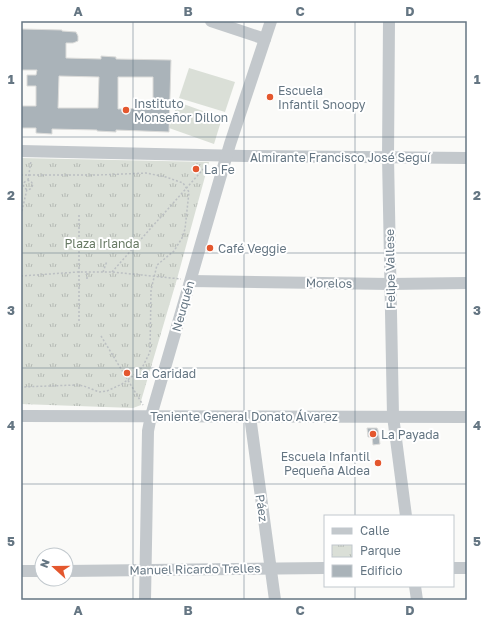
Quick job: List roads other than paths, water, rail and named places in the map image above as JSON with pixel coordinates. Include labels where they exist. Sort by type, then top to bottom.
[{"type":"street","points":[[211,21],[265,39]]},
{"type":"street","name":"Neuquén","points":[[145,600],[148,431],[151,416],[191,281],[221,155],[271,21]]},
{"type":"street","name":"Felipe Vallese","points":[[389,21],[388,157],[393,416],[406,515]]},
{"type":"street","name":"Almirante Francisco José Seguí","points":[[27,152],[467,158]]},
{"type":"street","name":"Morelos","points":[[191,281],[390,284],[467,283]]},
{"type":"street","name":"Teniente General Donato Álvarez","points":[[21,416],[467,417]]},
{"type":"street","name":"Páez","points":[[250,416],[275,600]]},
{"type":"street","name":"Manuel Ricardo Trelles","points":[[74,571],[324,568]]},
{"type":"street","points":[[454,568],[467,568]]},
{"type":"street","points":[[21,571],[34,571]]},
{"type":"street","points":[[415,587],[417,600]]},
{"type":"place","name":"Escuela Infantil Snoopy","points":[[270,97]]},
{"type":"place","name":"Instituto Monseñor Dillon","points":[[126,110]]},
{"type":"place","name":"La Fe","points":[[196,169]]},
{"type":"place","name":"Café Veggie","points":[[210,248]]},
{"type":"place","name":"La Caridad","points":[[127,373]]},
{"type":"place","name":"La Payada","points":[[373,434]]},
{"type":"place","name":"Escuela Infantil Pequeña Aldea","points":[[378,463]]},
{"type":"park label","name":"Plaza Irlanda","points":[[102,243]]}]
